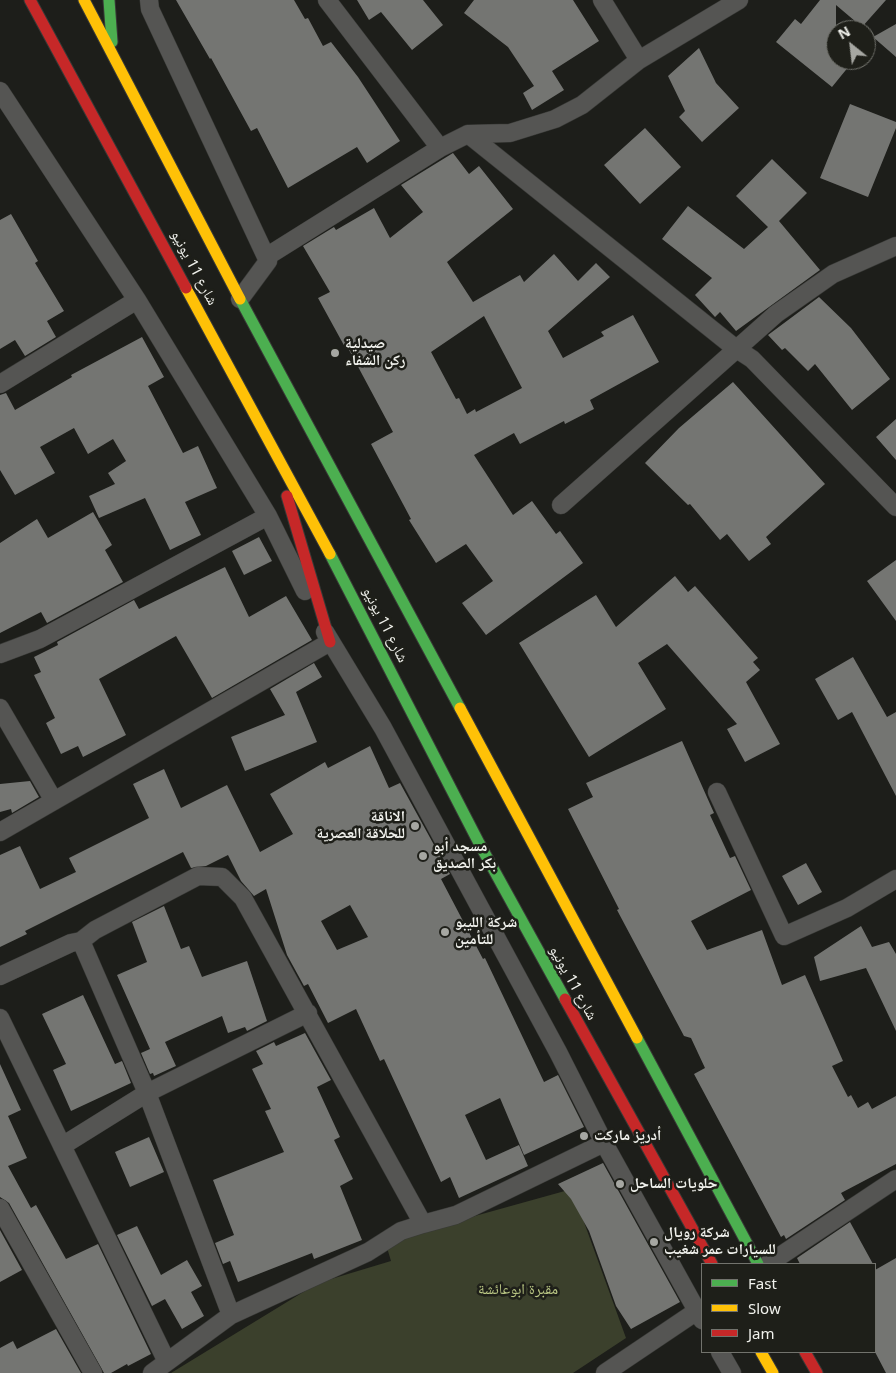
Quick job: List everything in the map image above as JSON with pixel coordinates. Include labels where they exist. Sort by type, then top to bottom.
[{"type":"highway","name":"شارع 11 يونيو","points":[[30,0],[360,609],[479,843],[711,1263]]},
{"type":"highway","name":"شارع 11 يونيو","points":[[84,0],[240,300],[757,1263]]},
{"type":"highway","points":[[109,0],[112,51]]},
{"type":"highway","points":[[272,445],[330,642]]},
{"type":"highway","points":[[762,1353],[772,1373]]},
{"type":"highway","points":[[806,1353],[817,1373]]},
{"type":"street","points":[[148,0],[150,9],[178,70],[266,256],[267,266],[240,300]]},
{"type":"street","points":[[327,0],[440,148]]},
{"type":"street","points":[[602,0],[639,60]]},
{"type":"street","points":[[266,256],[440,148],[468,134],[510,132],[555,119],[582,105],[639,60],[739,0]]},
{"type":"street","points":[[1,93],[137,300],[268,516],[330,642],[383,728],[558,1052],[604,1142],[700,1316],[605,1373]]},
{"type":"street","points":[[468,134],[735,348],[752,359],[896,507]]},
{"type":"street","points":[[561,505],[735,348],[776,314],[834,274],[896,246]]},
{"type":"street","points":[[0,384],[137,300]]},
{"type":"street","points":[[0,654],[40,639],[268,516]]},
{"type":"street","points":[[0,832],[330,642]]},
{"type":"street","points":[[0,708],[54,801]]},
{"type":"street","points":[[717,792],[784,936],[848,908],[896,879]]},
{"type":"street","points":[[0,976],[71,943],[81,941],[95,930],[198,876],[222,877],[244,898],[423,1224]]},
{"type":"street","points":[[81,941],[147,1093],[231,1315]]},
{"type":"street","points":[[62,1146],[147,1093],[308,1013]]},
{"type":"street","points":[[0,1018],[167,1362]]},
{"type":"street","points":[[152,1373],[231,1315],[368,1252],[401,1231],[456,1215],[604,1142]]},
{"type":"street","points":[[770,1263],[896,1179]]},
{"type":"street","points":[[0,1208],[93,1373]]},
{"type":"street","points":[[721,1353],[732,1373]]},
{"type":"green space","name":"مقبرة ابوعائشة","points":[[572,1189],[626,1338],[573,1373],[171,1373],[318,1283],[391,1261],[385,1241]]},
{"type":"building","points":[[176,0],[294,0],[305,19],[308,18],[323,46],[331,42],[358,77],[400,141],[367,163],[357,147],[288,188],[257,128],[251,131],[211,58]]},
{"type":"building","points":[[357,0],[423,0],[443,25],[412,50],[381,12],[369,20]]},
{"type":"building","points":[[474,0],[573,0],[599,41],[552,71],[564,90],[532,110],[523,93],[534,86],[508,47],[464,13]]},
{"type":"building","points":[[820,0],[886,0],[868,20],[854,20],[836,5],[836,20],[826,20],[826,70],[846,70],[832,87],[776,42],[795,19],[801,24]]},
{"type":"building","points":[[896,24],[896,57],[876,40],[876,35]]},
{"type":"building","points":[[699,48],[716,83],[739,108],[702,142],[679,117],[685,111],[668,76]]},
{"type":"building","points":[[850,104],[896,122],[896,128],[868,197],[820,178]]},
{"type":"building","points":[[645,128],[681,167],[640,204],[604,165]]},
{"type":"building","points":[[453,153],[469,174],[479,166],[513,209],[447,262],[473,302],[520,275],[524,282],[554,254],[578,281],[596,263],[610,277],[548,331],[563,358],[604,336],[601,332],[633,315],[659,362],[590,400],[594,409],[565,424],[564,421],[520,444],[514,433],[474,455],[513,515],[532,501],[556,534],[560,531],[583,563],[486,635],[462,603],[493,581],[466,544],[436,563],[409,520],[411,519],[371,444],[393,432],[348,348],[346,349],[318,298],[330,292],[303,246],[334,227],[336,230],[374,208],[390,238],[423,212],[401,185]],"holes":[[[484,316],[522,388],[476,412],[475,409],[467,414],[459,398],[456,399],[431,352]]]},
{"type":"building","points":[[772,159],[807,193],[779,221],[820,270],[736,331],[720,312],[715,317],[695,295],[712,278],[662,239],[688,206],[744,249],[768,227],[736,196]]},
{"type":"building","points":[[11,214],[38,261],[35,263],[64,311],[47,321],[56,337],[25,356],[15,340],[0,349],[0,220]]},
{"type":"building","points":[[819,297],[851,328],[890,379],[852,410],[815,364],[808,371],[785,348],[782,350],[768,335]]},
{"type":"building","points":[[142,337],[164,377],[148,386],[183,453],[198,446],[217,488],[185,502],[201,535],[170,550],[145,498],[99,518],[89,496],[115,484],[108,473],[126,461],[113,439],[88,454],[74,428],[40,447],[55,473],[15,495],[0,470],[0,395],[6,393],[15,410],[72,377],[71,375]]},
{"type":"building","points":[[733,382],[825,484],[766,537],[771,544],[749,561],[727,534],[720,540],[690,504],[688,505],[645,463],[679,428]]},
{"type":"building","points":[[896,419],[896,460],[876,437]]},
{"type":"building","points":[[93,512],[112,545],[105,550],[123,582],[47,623],[41,612],[0,633],[0,543],[37,519],[48,538]]},
{"type":"building","points":[[259,537],[272,561],[244,575],[232,551]]},
{"type":"building","points":[[896,560],[896,621],[867,581]]},
{"type":"building","points":[[225,567],[249,617],[286,596],[312,640],[212,698],[176,636],[99,679],[126,735],[83,757],[78,746],[61,754],[46,723],[55,718],[34,675],[41,672],[34,657],[58,645],[57,642],[134,600],[139,609]]},
{"type":"building","points":[[675,576],[688,592],[695,586],[758,658],[753,662],[760,670],[746,682],[780,744],[745,762],[727,729],[737,724],[667,644],[638,663],[666,709],[589,757],[519,643],[596,595],[616,627]]},
{"type":"building","points":[[853,657],[887,717],[896,712],[896,796],[852,712],[838,720],[815,679]]},
{"type":"building","points":[[314,663],[322,677],[296,692],[317,742],[245,771],[231,737],[285,715],[270,689]]},
{"type":"building","points":[[682,741],[714,813],[710,815],[730,858],[735,856],[751,890],[691,921],[707,950],[762,930],[782,985],[805,975],[843,1061],[832,1066],[848,1097],[851,1095],[858,1108],[868,1102],[872,1109],[896,1096],[896,1164],[841,1193],[845,1200],[786,1239],[784,1235],[781,1237],[694,1074],[705,1068],[691,1038],[684,1036],[617,910],[619,909],[568,809],[593,797],[586,783]]},
{"type":"building","points":[[370,746],[389,788],[400,783],[450,874],[441,879],[483,959],[485,958],[544,1082],[558,1075],[584,1127],[524,1155],[500,1098],[465,1115],[486,1160],[519,1145],[528,1166],[459,1198],[450,1177],[441,1182],[384,1059],[380,1061],[356,1009],[328,1023],[308,984],[304,986],[287,955],[266,889],[254,896],[241,881],[228,855],[206,866],[191,868],[183,852],[25,931],[27,934],[0,947],[0,855],[20,846],[40,889],[76,872],[69,858],[149,818],[133,784],[164,769],[181,808],[227,785],[260,852],[293,834],[270,794],[325,762],[328,768]],"holes":[[[350,905],[368,937],[337,950],[321,921]]]},
{"type":"building","points":[[30,781],[39,797],[12,813],[11,809],[0,812],[0,784]]},
{"type":"building","points":[[806,863],[822,892],[798,905],[782,876]]},
{"type":"building","points":[[164,906],[181,949],[189,946],[202,977],[247,961],[267,1021],[247,1031],[245,1027],[228,1033],[222,1016],[165,1042],[176,1066],[154,1076],[153,1073],[150,1074],[141,1053],[150,1049],[117,975],[147,962],[132,922]]},
{"type":"building","points":[[861,926],[872,947],[889,942],[896,954],[896,1031],[866,968],[820,981],[814,957]]},
{"type":"building","points":[[83,995],[115,1064],[122,1061],[131,1083],[71,1111],[53,1070],[66,1064],[42,1014]]},
{"type":"building","points":[[305,1033],[331,1080],[317,1087],[340,1137],[334,1140],[353,1179],[340,1186],[362,1240],[314,1259],[312,1253],[238,1282],[230,1261],[223,1264],[215,1243],[234,1235],[213,1180],[284,1152],[265,1111],[271,1109],[252,1069],[263,1064],[256,1051],[274,1042],[276,1046]]},
{"type":"building","points":[[0,1064],[21,1110],[8,1116],[27,1158],[8,1166],[31,1208],[36,1205],[66,1259],[98,1244],[151,1354],[111,1373],[104,1373],[9,1203],[0,1197]]},
{"type":"building","points":[[149,1137],[164,1172],[130,1187],[115,1152]]},
{"type":"building","points":[[603,1163],[680,1302],[631,1329],[616,1306],[589,1231],[571,1199],[558,1184]]},
{"type":"building","points":[[850,1222],[872,1263],[800,1263],[797,1258]]},
{"type":"building","points":[[137,1226],[161,1275],[187,1260],[202,1286],[191,1292],[204,1316],[182,1329],[165,1299],[152,1306],[117,1235]]},
{"type":"building","points":[[0,1230],[22,1270],[0,1282]]},
{"type":"building","points":[[896,1258],[896,1373],[886,1373],[876,1353],[876,1269]]},
{"type":"building","points":[[56,1329],[81,1373],[0,1373],[0,1348],[13,1341],[17,1349]]},
{"type":"traffic: fast","points":[[109,0],[112,42]]},
{"type":"traffic: fast","points":[[240,299],[460,708]]},
{"type":"traffic: fast","points":[[330,554],[479,843],[565,999]]},
{"type":"traffic: fast","points":[[637,1038],[757,1263]]},
{"type":"traffic: slow","points":[[84,0],[240,299]]},
{"type":"traffic: slow","points":[[186,288],[330,554]]},
{"type":"traffic: slow","points":[[460,708],[637,1038]]},
{"type":"traffic: slow","points":[[762,1353],[773,1373]]},
{"type":"traffic: jam","points":[[30,0],[186,288]]},
{"type":"traffic: jam","points":[[287,496],[330,642]]},
{"type":"traffic: jam","points":[[565,999],[711,1263]]},
{"type":"traffic: jam","points":[[806,1353],[817,1373]]},
{"type":"place","name":"صيدلية ركن الشفاء","points":[[335,353]]},
{"type":"place","name":"الاناقة للحلاقة العصرية","points":[[415,826]]},
{"type":"place","name":"مسجد أبو بكر الصديق","points":[[423,856]]},
{"type":"place","name":"شركة الليبو للتأمين","points":[[445,932]]},
{"type":"place","name":"أدريز ماركت","points":[[584,1136]]},
{"type":"place","name":"حلويات الساحل","points":[[620,1184]]},
{"type":"place","name":"شركة رويال للسيارات عمر شغيب","points":[[654,1242]]}]
